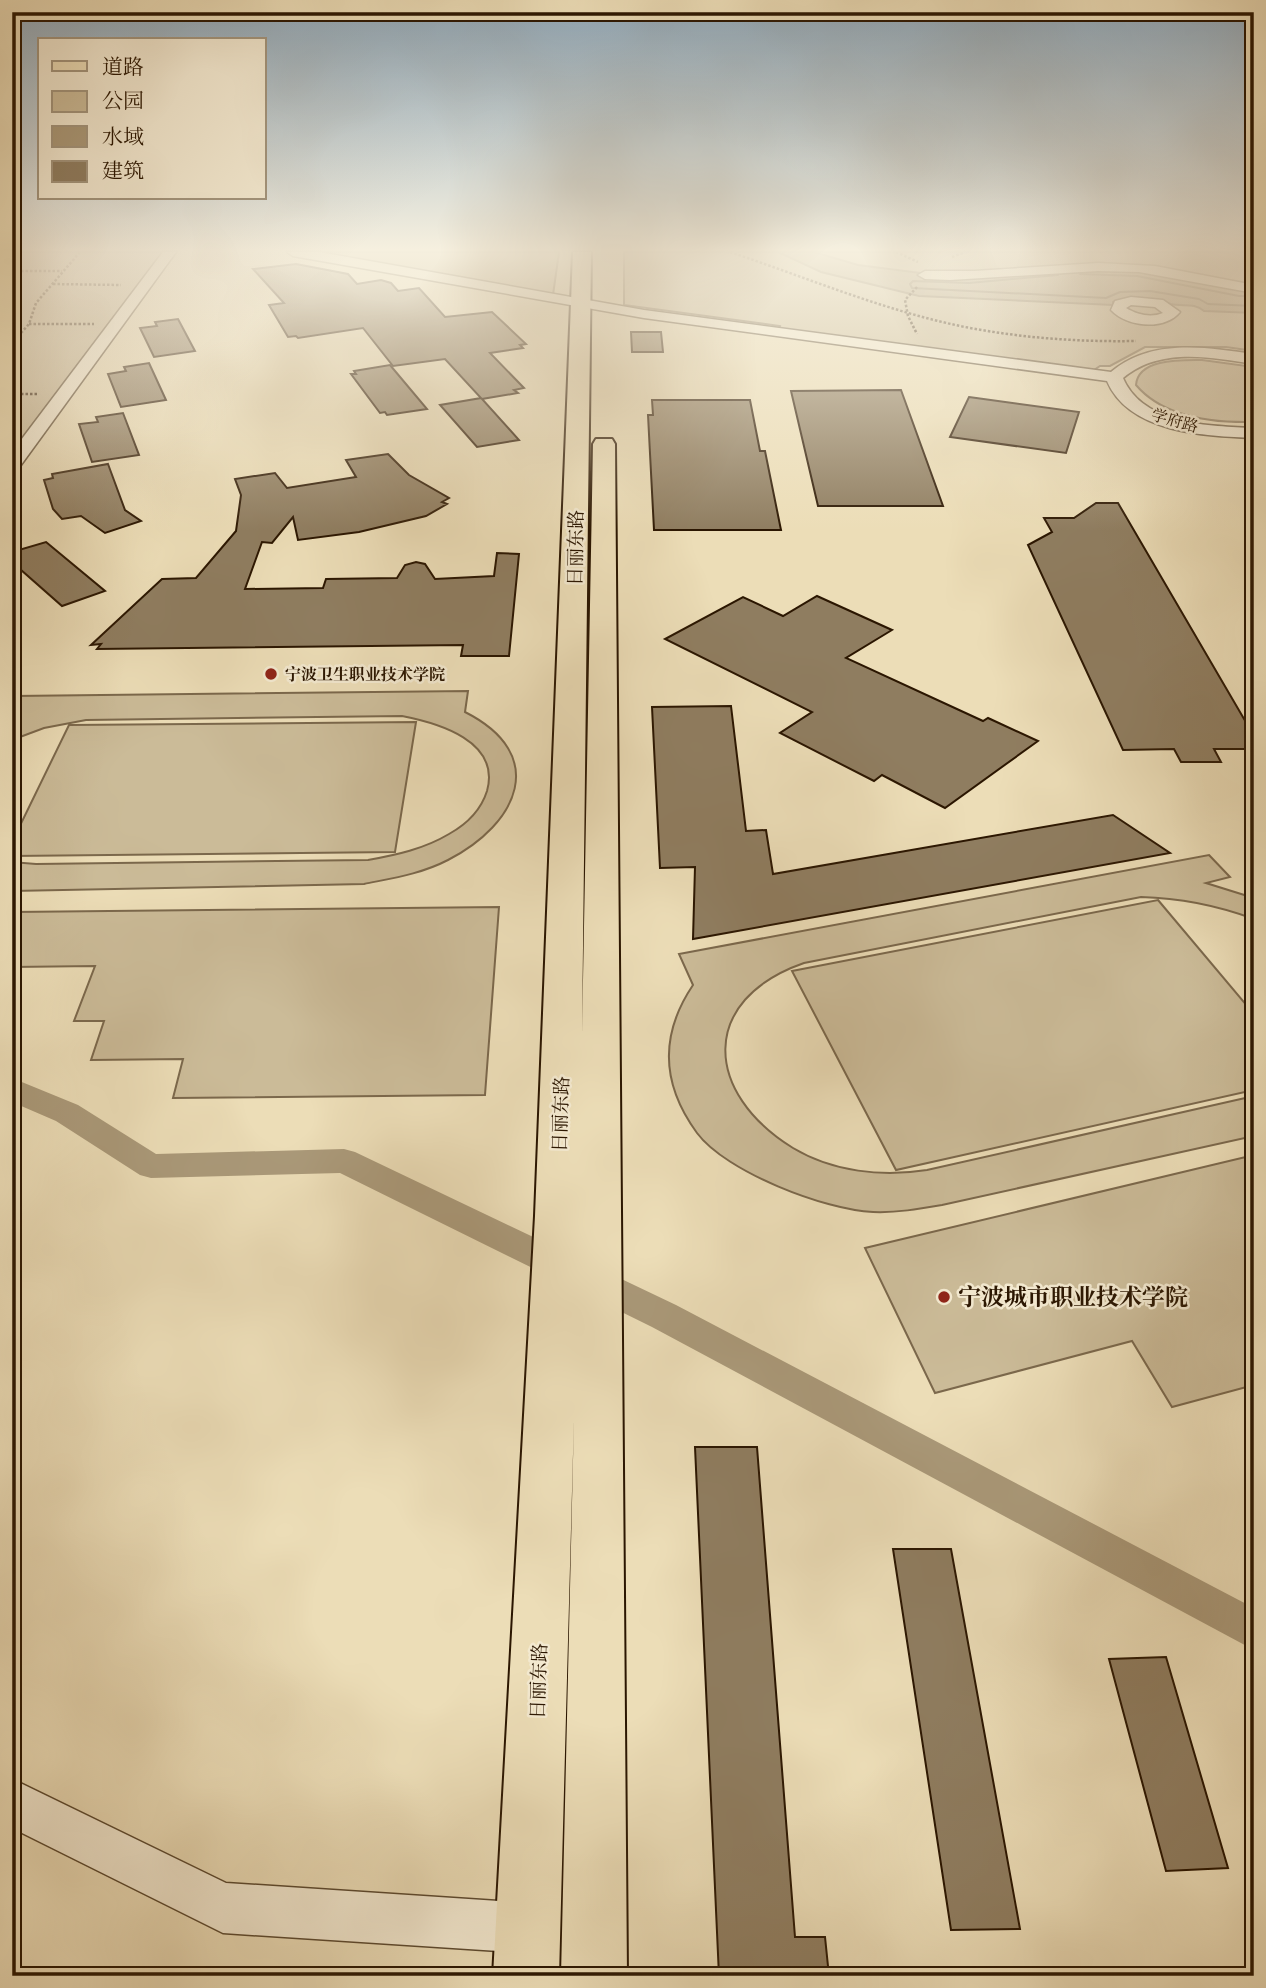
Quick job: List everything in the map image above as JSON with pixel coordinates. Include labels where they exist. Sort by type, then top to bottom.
[{"type":"main road","name":"日丽东路","points":[[578,1220],[591,345]]},
{"type":"main road","name":"日丽东路","points":[[591,345],[576,1324],[594,1976]]},
{"type":"main road","name":"日丽东路","points":[[527,1952],[576,1324]]},
{"type":"street","points":[[12,465],[102,345]]},
{"type":"street","points":[[859,345],[1114,377],[1125,365],[1149,356],[1206,353],[1254,359]]},
{"type":"street","name":"学府路","points":[[1114,377],[1116,390],[1153,416],[1186,426],[1223,432],[1254,433]]},
{"type":"street","points":[[12,1803],[223,1908],[527,1952]]},
{"type":"green space","points":[[12,345],[93,345],[12,452]]},
{"type":"green space","points":[[889,345],[1254,345],[1254,351],[1226,347],[1145,347],[1110,366],[1100,366],[1091,372]]},
{"type":"green space","points":[[1202,360],[1254,367],[1254,422],[1190,416],[1160,405],[1136,385],[1139,376],[1152,365]]},
{"type":"green space","points":[[468,691],[465,712],[492,729],[508,748],[515,768],[515,789],[507,809],[492,828],[472,845],[438,865],[364,884],[12,891],[12,862],[36,864],[368,860],[399,854],[439,839],[467,821],[484,798],[489,774],[485,759],[476,747],[463,737],[432,724],[402,716],[86,720],[44,728],[12,740],[14,696]]},
{"type":"green space","points":[[416,722],[395,852],[12,856],[12,842],[69,725]]},
{"type":"green space","points":[[1209,855],[1230,877],[1206,883],[1254,898],[1254,919],[1199,903],[1141,897],[804,963],[769,979],[745,1000],[730,1023],[725,1049],[729,1075],[742,1101],[764,1126],[793,1148],[824,1163],[858,1171],[893,1173],[927,1170],[1254,1096],[1254,1136],[942,1205],[873,1212],[829,1204],[753,1175],[711,1148],[685,1115],[671,1078],[669,1059],[675,1022],[693,985],[679,954]]},
{"type":"green space","points":[[1158,900],[1254,1014],[1254,1090],[896,1170],[792,971]]},
{"type":"green space","points":[[499,907],[485,1095],[173,1098],[183,1059],[91,1060],[104,1021],[74,1021],[95,966],[12,967],[12,912]]},
{"type":"green space","points":[[1254,1155],[1254,1385],[1172,1407],[1132,1341],[935,1393],[865,1248]]},
{"type":"building","points":[[148,345],[192,345],[195,351],[154,357]]},
{"type":"building","points":[[376,345],[521,345],[523,348],[490,353],[524,388],[514,390],[518,393],[482,399],[519,440],[477,447],[440,405],[481,398],[445,359],[393,366]]},
{"type":"building","points":[[632,345],[662,345],[663,352],[632,352]]},
{"type":"building","points":[[149,363],[166,400],[121,407],[108,374],[126,371],[124,367]]},
{"type":"building","points":[[390,365],[427,409],[387,415],[385,412],[380,413],[351,374],[356,374],[354,371]]},
{"type":"building","points":[[901,390],[943,506],[818,506],[791,391]]},
{"type":"building","points":[[969,397],[1079,412],[1066,453],[950,437]]},
{"type":"building","points":[[652,400],[750,400],[760,451],[765,451],[781,530],[654,530],[648,415],[653,415]]},
{"type":"building","points":[[123,413],[139,455],[92,462],[79,424],[98,422],[96,417]]},
{"type":"building","points":[[388,454],[409,475],[449,498],[442,502],[447,504],[426,516],[359,532],[298,540],[293,517],[272,543],[262,542],[245,589],[323,588],[326,579],[397,578],[405,565],[416,562],[425,564],[435,579],[494,576],[497,553],[519,554],[509,656],[461,656],[463,645],[97,649],[101,644],[91,645],[162,579],[196,578],[236,531],[241,495],[235,479],[275,473],[287,488],[356,477],[346,460]]},
{"type":"building","points":[[108,464],[125,510],[141,521],[105,533],[81,516],[62,519],[53,509],[44,480],[53,478],[52,474]]},
{"type":"building","points":[[1096,503],[1118,503],[1254,736],[1254,749],[1214,749],[1221,762],[1181,762],[1174,749],[1123,750],[1028,545],[1052,532],[1044,518],[1074,518]]},
{"type":"building","points":[[46,542],[105,591],[62,606],[12,562],[12,552]]},
{"type":"building","points":[[817,596],[892,630],[846,658],[983,721],[988,718],[1038,741],[945,808],[882,775],[874,781],[780,733],[812,712],[665,639],[743,597],[783,616]]},
{"type":"building","points":[[731,706],[746,831],[766,830],[773,874],[1113,815],[1170,853],[693,939],[695,867],[660,868],[652,707]]},
{"type":"building","points":[[695,1447],[757,1447],[795,1937],[825,1937],[829,1976],[719,1976]]},
{"type":"building","points":[[893,1549],[951,1549],[1020,1929],[951,1930]]},
{"type":"building","points":[[1166,1657],[1228,1868],[1166,1871],[1109,1659]]},
{"type":"waterway","points":[[12,1089],[67,1113],[151,1166],[344,1161],[664,1316],[1254,1630]]},
{"type":"place","name":"宁波卫生职业技术学院","points":[[271,674]]},
{"type":"place","name":"宁波城市职业技术学院","points":[[944,1297]]}]
